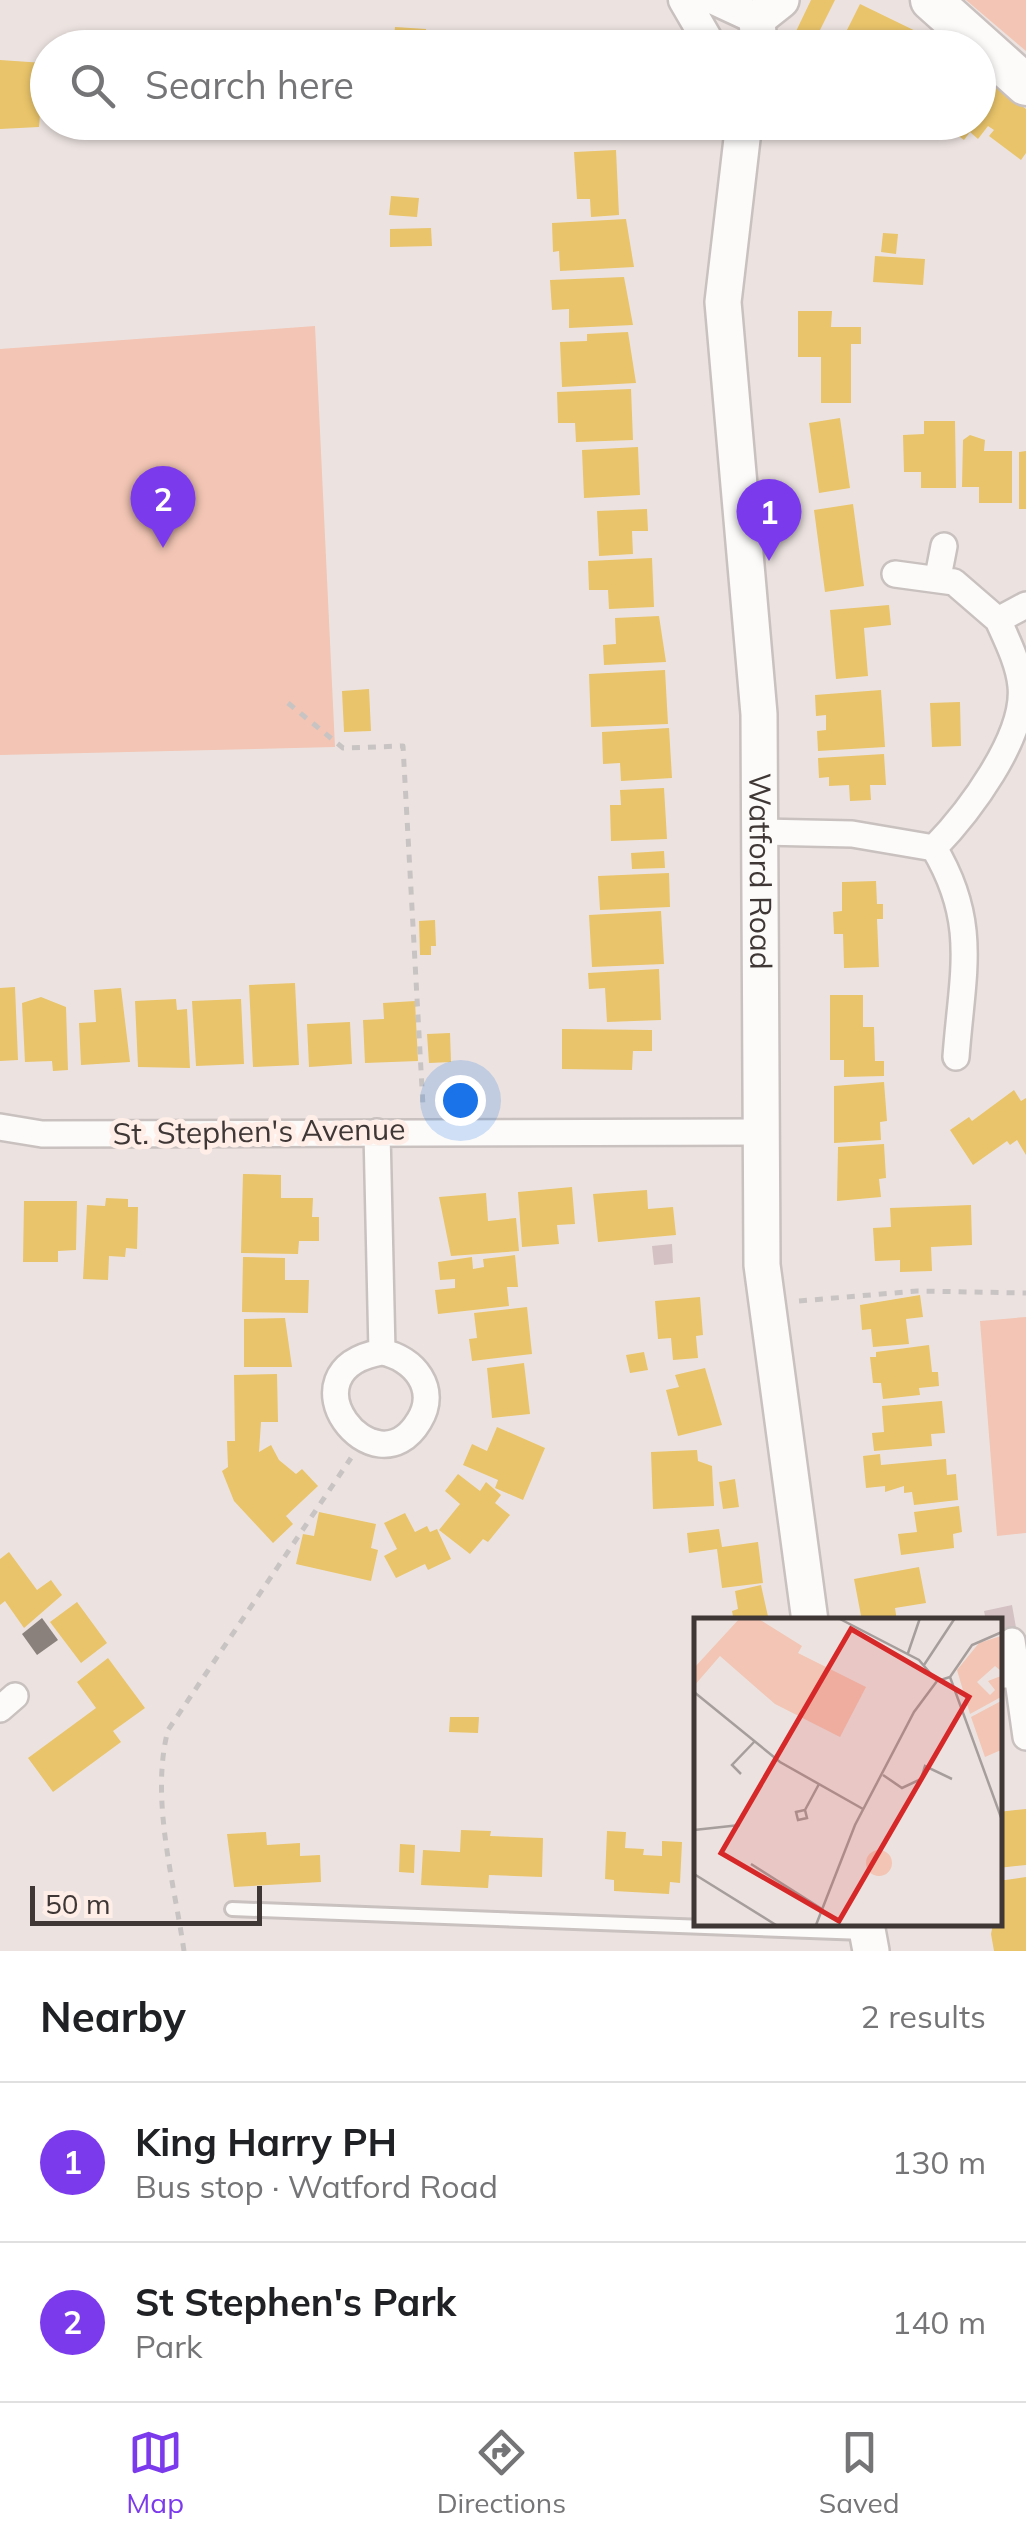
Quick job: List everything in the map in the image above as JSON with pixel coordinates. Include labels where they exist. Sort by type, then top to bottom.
[{"type":"main road","points":[[930,0],[964,30]]},
{"type":"main road","points":[[996,58],[1026,85]]},
{"type":"main road","name":"Watford Road","points":[[742,140],[723,302],[759,714],[762,832],[758,1132],[768,1304],[810,1618]]},
{"type":"street","points":[[684,0],[702,30]]},
{"type":"street","points":[[716,0],[766,22]]},
{"type":"street","points":[[938,577],[944,546]]},
{"type":"street","points":[[895,574],[938,577],[981,601],[998,620],[1021,684],[1020,714],[1009,742],[955,827],[934,848]]},
{"type":"street","points":[[998,620],[1026,605]]},
{"type":"street","points":[[762,832],[852,834],[934,848],[953,880],[966,923],[956,1057]]},
{"type":"street","name":"St. Stephen's Avenue","points":[[0,1127],[42,1134],[758,1132]]},
{"type":"street","points":[[377,1132],[382,1352]]},
{"type":"street","points":[[382,1352],[397,1355],[415,1368],[424,1382],[424,1412],[407,1435],[376,1443],[364,1439],[339,1416],[337,1385],[350,1364],[382,1352]]},
{"type":"street","points":[[1012,1641],[1008,1674],[1026,1737]]},
{"type":"lane","points":[[232,1909],[868,1936]]},
{"type":"path","points":[[288,703],[343,748],[404,746],[424,1130]]},
{"type":"path","points":[[768,1304],[917,1292],[1026,1293]]},
{"type":"path","points":[[184,1951],[162,1800],[162,1754],[168,1730],[364,1439]]},
{"type":"shaded area","points":[[966,0],[1026,0],[1026,51],[1020,46]]},
{"type":"shaded area","points":[[315,326],[335,747],[0,755],[0,349]]},
{"type":"shaded area","points":[[1026,1317],[1026,1533],[997,1536],[980,1321]]},
{"type":"building: Homes","points":[[811,0],[835,0],[820,30],[797,30]]},
{"type":"building: Homes","points":[[860,4],[914,30],[847,30]]},
{"type":"building: Homes","points":[[0,60],[30,62],[30,127],[0,129]]},
{"type":"building: Homes","points":[[996,86],[1026,109],[1026,153],[1021,160],[994,140]]},
{"type":"building: Homes","points":[[616,150],[619,215],[591,217],[590,199],[577,199],[574,152]]},
{"type":"building: Homes","points":[[391,196],[419,198],[417,217],[389,215]]},
{"type":"building: Homes","points":[[626,219],[634,267],[560,271],[559,251],[553,252],[552,223]]},
{"type":"building: Homes","points":[[431,228],[432,246],[390,247],[390,229]]},
{"type":"building: Homes","points":[[883,233],[898,234],[896,254],[881,252]]},
{"type":"building: Homes","points":[[875,256],[925,259],[923,285],[873,282]]},
{"type":"building: Homes","points":[[624,277],[633,325],[569,328],[569,309],[552,310],[550,280]]},
{"type":"building: Homes","points":[[798,311],[832,311],[831,327],[861,327],[861,344],[851,344],[851,403],[821,403],[821,357],[798,357]]},
{"type":"building: Homes","points":[[628,332],[636,383],[562,387],[560,342],[587,341],[587,334]]},
{"type":"building: Homes","points":[[631,389],[633,440],[576,442],[575,423],[558,423],[557,392]]},
{"type":"building: Homes","points":[[840,418],[850,488],[819,493],[809,423]]},
{"type":"building: Homes","points":[[924,421],[955,421],[956,488],[921,488],[921,472],[904,472],[903,435],[924,434]]},
{"type":"building: Homes","points":[[970,435],[985,440],[984,451],[1012,451],[1012,503],[979,503],[979,487],[962,487],[963,440]]},
{"type":"building: Homes","points":[[638,447],[640,495],[584,498],[582,450]]},
{"type":"building: Homes","points":[[1026,451],[1026,509],[1019,509],[1019,452]]},
{"type":"building: Homes","points":[[853,504],[864,586],[825,592],[814,510]]},
{"type":"building: Homes","points":[[647,509],[648,531],[632,531],[633,554],[599,556],[597,511]]},
{"type":"building: Homes","points":[[652,558],[654,607],[609,609],[608,590],[589,590],[588,561]]},
{"type":"building: Homes","points":[[889,605],[891,625],[864,628],[868,676],[836,679],[830,610]]},
{"type":"building: Homes","points":[[659,616],[666,662],[604,665],[603,645],[616,644],[615,618]]},
{"type":"building: Homes","points":[[665,670],[668,724],[591,727],[589,674]]},
{"type":"building: Homes","points":[[369,689],[371,731],[344,732],[342,691]]},
{"type":"building: Homes","points":[[881,690],[885,747],[818,751],[817,731],[826,730],[826,715],[816,716],[815,695]]},
{"type":"building: Homes","points":[[960,702],[961,746],[932,747],[930,703]]},
{"type":"building: Homes","points":[[669,728],[672,778],[621,781],[620,763],[603,764],[602,732]]},
{"type":"building: Homes","points":[[884,754],[886,785],[870,785],[871,800],[850,801],[849,785],[829,786],[829,777],[819,778],[818,758]]},
{"type":"building: Homes","points":[[664,788],[667,839],[611,841],[610,805],[621,805],[620,790]]},
{"type":"building: Homes","points":[[664,851],[665,868],[632,869],[631,853]]},
{"type":"building: Homes","points":[[669,873],[670,907],[600,910],[598,876]]},
{"type":"building: Homes","points":[[876,881],[877,904],[883,904],[883,919],[877,919],[879,967],[844,968],[843,934],[834,934],[833,912],[842,911],[842,882]]},
{"type":"building: Homes","points":[[661,911],[664,964],[592,967],[589,915]]},
{"type":"building: Homes","points":[[435,920],[436,946],[431,946],[431,955],[420,955],[419,921]]},
{"type":"building: Homes","points":[[659,969],[661,1020],[607,1022],[605,988],[589,989],[588,973]]},
{"type":"building: Homes","points":[[295,983],[299,1065],[253,1067],[249,985]]},
{"type":"building: Homes","points":[[15,987],[18,1060],[0,1061],[0,988]]},
{"type":"building: Homes","points":[[121,988],[130,1062],[81,1065],[79,1023],[96,1022],[94,990]]},
{"type":"building: Homes","points":[[830,995],[863,995],[863,1027],[874,1027],[875,1061],[884,1061],[884,1076],[844,1077],[844,1060],[830,1060]]},
{"type":"building: Homes","points":[[41,997],[66,1007],[68,1070],[53,1071],[52,1061],[25,1062],[22,1003]]},
{"type":"building: Homes","points":[[176,999],[177,1010],[187,1009],[190,1068],[138,1067],[135,1001]]},
{"type":"building: Homes","points":[[241,999],[244,1064],[196,1066],[192,1001]]},
{"type":"building: Homes","points":[[415,1001],[418,1061],[365,1063],[363,1020],[384,1019],[383,1003]]},
{"type":"building: Homes","points":[[350,1022],[352,1064],[309,1067],[307,1024]]},
{"type":"building: Homes","points":[[562,1029],[652,1030],[652,1051],[633,1051],[632,1070],[562,1069]]},
{"type":"building: Homes","points":[[450,1033],[451,1062],[429,1063],[427,1034]]},
{"type":"building: Homes","points":[[884,1082],[887,1121],[880,1122],[881,1140],[834,1143],[834,1086]]},
{"type":"building: Homes","points":[[1014,1090],[1021,1101],[1026,1098],[1026,1155],[1017,1140],[1010,1145],[1007,1141],[973,1165],[950,1130],[969,1117],[972,1121]]},
{"type":"building: Homes","points":[[884,1144],[886,1178],[879,1179],[881,1197],[837,1201],[838,1147]]},
{"type":"building: Homes","points":[[243,1174],[281,1175],[281,1198],[313,1198],[312,1217],[319,1217],[319,1241],[299,1241],[298,1254],[241,1253]]},
{"type":"building: Homes","points":[[572,1187],[575,1224],[557,1225],[559,1244],[522,1247],[518,1192]]},
{"type":"building: Homes","points":[[647,1190],[648,1209],[673,1207],[676,1235],[598,1242],[593,1194]]},
{"type":"building: Homes","points":[[486,1193],[488,1221],[516,1218],[519,1251],[451,1256],[439,1197]]},
{"type":"building: Homes","points":[[106,1198],[128,1199],[128,1207],[138,1207],[137,1249],[126,1248],[125,1257],[109,1256],[108,1280],[83,1279],[87,1205],[105,1206]]},
{"type":"building: Homes","points":[[24,1201],[77,1201],[76,1250],[58,1251],[58,1262],[23,1262]]},
{"type":"building: Homes","points":[[971,1205],[972,1245],[931,1247],[932,1271],[900,1272],[900,1260],[875,1261],[873,1228],[891,1227],[890,1208]]},
{"type":"building: Homes","points":[[515,1255],[518,1287],[507,1287],[509,1306],[438,1314],[435,1290],[455,1288],[455,1279],[440,1280],[438,1262],[472,1257],[473,1269],[484,1267],[483,1259]]},
{"type":"building: Homes","points":[[243,1257],[285,1258],[285,1280],[309,1280],[308,1313],[242,1312]]},
{"type":"building: Homes","points":[[920,1295],[923,1317],[906,1319],[909,1344],[873,1347],[871,1329],[862,1330],[860,1305]]},
{"type":"building: Homes","points":[[700,1297],[703,1335],[696,1336],[698,1358],[673,1360],[671,1338],[658,1339],[655,1301]]},
{"type":"building: Homes","points":[[527,1307],[532,1354],[472,1361],[469,1339],[477,1338],[474,1313]]},
{"type":"building: Homes","points":[[285,1318],[292,1367],[244,1367],[244,1319]]},
{"type":"building: Homes","points":[[929,1345],[932,1372],[938,1372],[939,1386],[919,1388],[920,1395],[883,1399],[881,1383],[873,1383],[870,1357],[876,1357],[876,1352]]},
{"type":"building: Homes","points":[[644,1352],[648,1370],[630,1373],[626,1355]]},
{"type":"building: Homes","points":[[524,1363],[530,1414],[492,1418],[487,1368]]},
{"type":"building: Homes","points":[[705,1368],[722,1425],[678,1436],[666,1390],[679,1387],[675,1375]]},
{"type":"building: Homes","points":[[277,1374],[278,1422],[261,1422],[259,1452],[271,1445],[279,1460],[296,1474],[302,1469],[318,1486],[286,1516],[293,1524],[273,1543],[234,1501],[222,1471],[228,1467],[227,1441],[235,1441],[234,1375]]},
{"type":"building: Homes","points":[[942,1401],[945,1433],[931,1434],[932,1446],[874,1451],[872,1433],[884,1432],[882,1406]]},
{"type":"building: Homes","points":[[497,1427],[545,1448],[523,1500],[495,1488],[498,1480],[463,1465],[472,1444],[487,1451]]},
{"type":"building: Homes","points":[[697,1450],[698,1461],[712,1466],[714,1506],[653,1509],[651,1452]]},
{"type":"building: Homes","points":[[880,1454],[881,1465],[946,1459],[947,1475],[956,1474],[958,1500],[914,1505],[912,1492],[904,1493],[904,1486],[885,1492],[885,1486],[866,1488],[863,1456]]},
{"type":"building: Homes","points":[[458,1474],[480,1491],[486,1482],[501,1495],[495,1503],[510,1515],[488,1542],[483,1539],[470,1554],[439,1530],[460,1504],[445,1491]]},
{"type":"building: Homes","points":[[735,1479],[739,1507],[723,1509],[719,1482]]},
{"type":"building: Homes","points":[[959,1506],[962,1532],[953,1534],[954,1548],[901,1555],[898,1534],[917,1532],[914,1512]]},
{"type":"building: Homes","points":[[319,1512],[376,1524],[371,1548],[378,1550],[371,1581],[296,1564],[303,1534],[314,1536]]},
{"type":"building: Homes","points":[[405,1513],[415,1532],[427,1526],[430,1532],[437,1529],[451,1559],[428,1570],[425,1564],[396,1578],[384,1556],[397,1549],[384,1523]]},
{"type":"building: Homes","points":[[719,1529],[722,1547],[758,1542],[763,1583],[722,1588],[717,1549],[689,1553],[687,1533]]},
{"type":"building: Homes","points":[[9,1552],[37,1590],[51,1580],[62,1595],[24,1628],[5,1601],[0,1605],[0,1559]]},
{"type":"building: Homes","points":[[919,1567],[926,1603],[895,1608],[897,1618],[861,1618],[854,1579]]},
{"type":"building: Homes","points":[[761,1585],[768,1618],[733,1618],[732,1611],[738,1609],[735,1591]]},
{"type":"building: Homes","points":[[77,1602],[107,1643],[81,1663],[50,1622]]},
{"type":"building: Homes","points":[[108,1658],[145,1708],[113,1731],[121,1742],[53,1792],[28,1758],[96,1708],[77,1682]]},
{"type":"building: Homes","points":[[450,1717],[479,1717],[478,1733],[449,1732]]},
{"type":"building: Homes","points":[[1026,1809],[1026,1865],[1001,1868],[1001,1812]]},
{"type":"building: Homes","points":[[461,1830],[491,1831],[490,1836],[543,1838],[542,1877],[489,1875],[488,1888],[421,1885],[423,1850],[460,1852]]},
{"type":"building: Homes","points":[[607,1831],[626,1832],[625,1848],[644,1849],[643,1855],[662,1856],[662,1841],[682,1842],[680,1883],[670,1882],[669,1894],[614,1891],[614,1880],[605,1879]]},
{"type":"building: Homes","points":[[266,1832],[267,1845],[300,1843],[300,1856],[320,1855],[321,1882],[234,1887],[227,1834]]},
{"type":"building: Homes","points":[[400,1844],[415,1845],[414,1873],[399,1872]]},
{"type":"building: Homes","points":[[1026,1877],[1026,1951],[994,1951],[991,1934],[993,1926],[1001,1926],[1001,1881]]},
{"type":"building: Industry","points":[[42,1618],[58,1640],[37,1655],[22,1634]]},
{"type":"building: Other","points":[[672,1244],[673,1263],[654,1265],[652,1246]]},
{"type":"building: Other","points":[[1012,1605],[1017,1633],[1001,1636],[1001,1618],[985,1618],[984,1611]]},
{"type":"place","name":"St Stephen's Park","points":[[163,548]]},
{"type":"place","name":"King Harry PH","points":[[769,561]]}]
